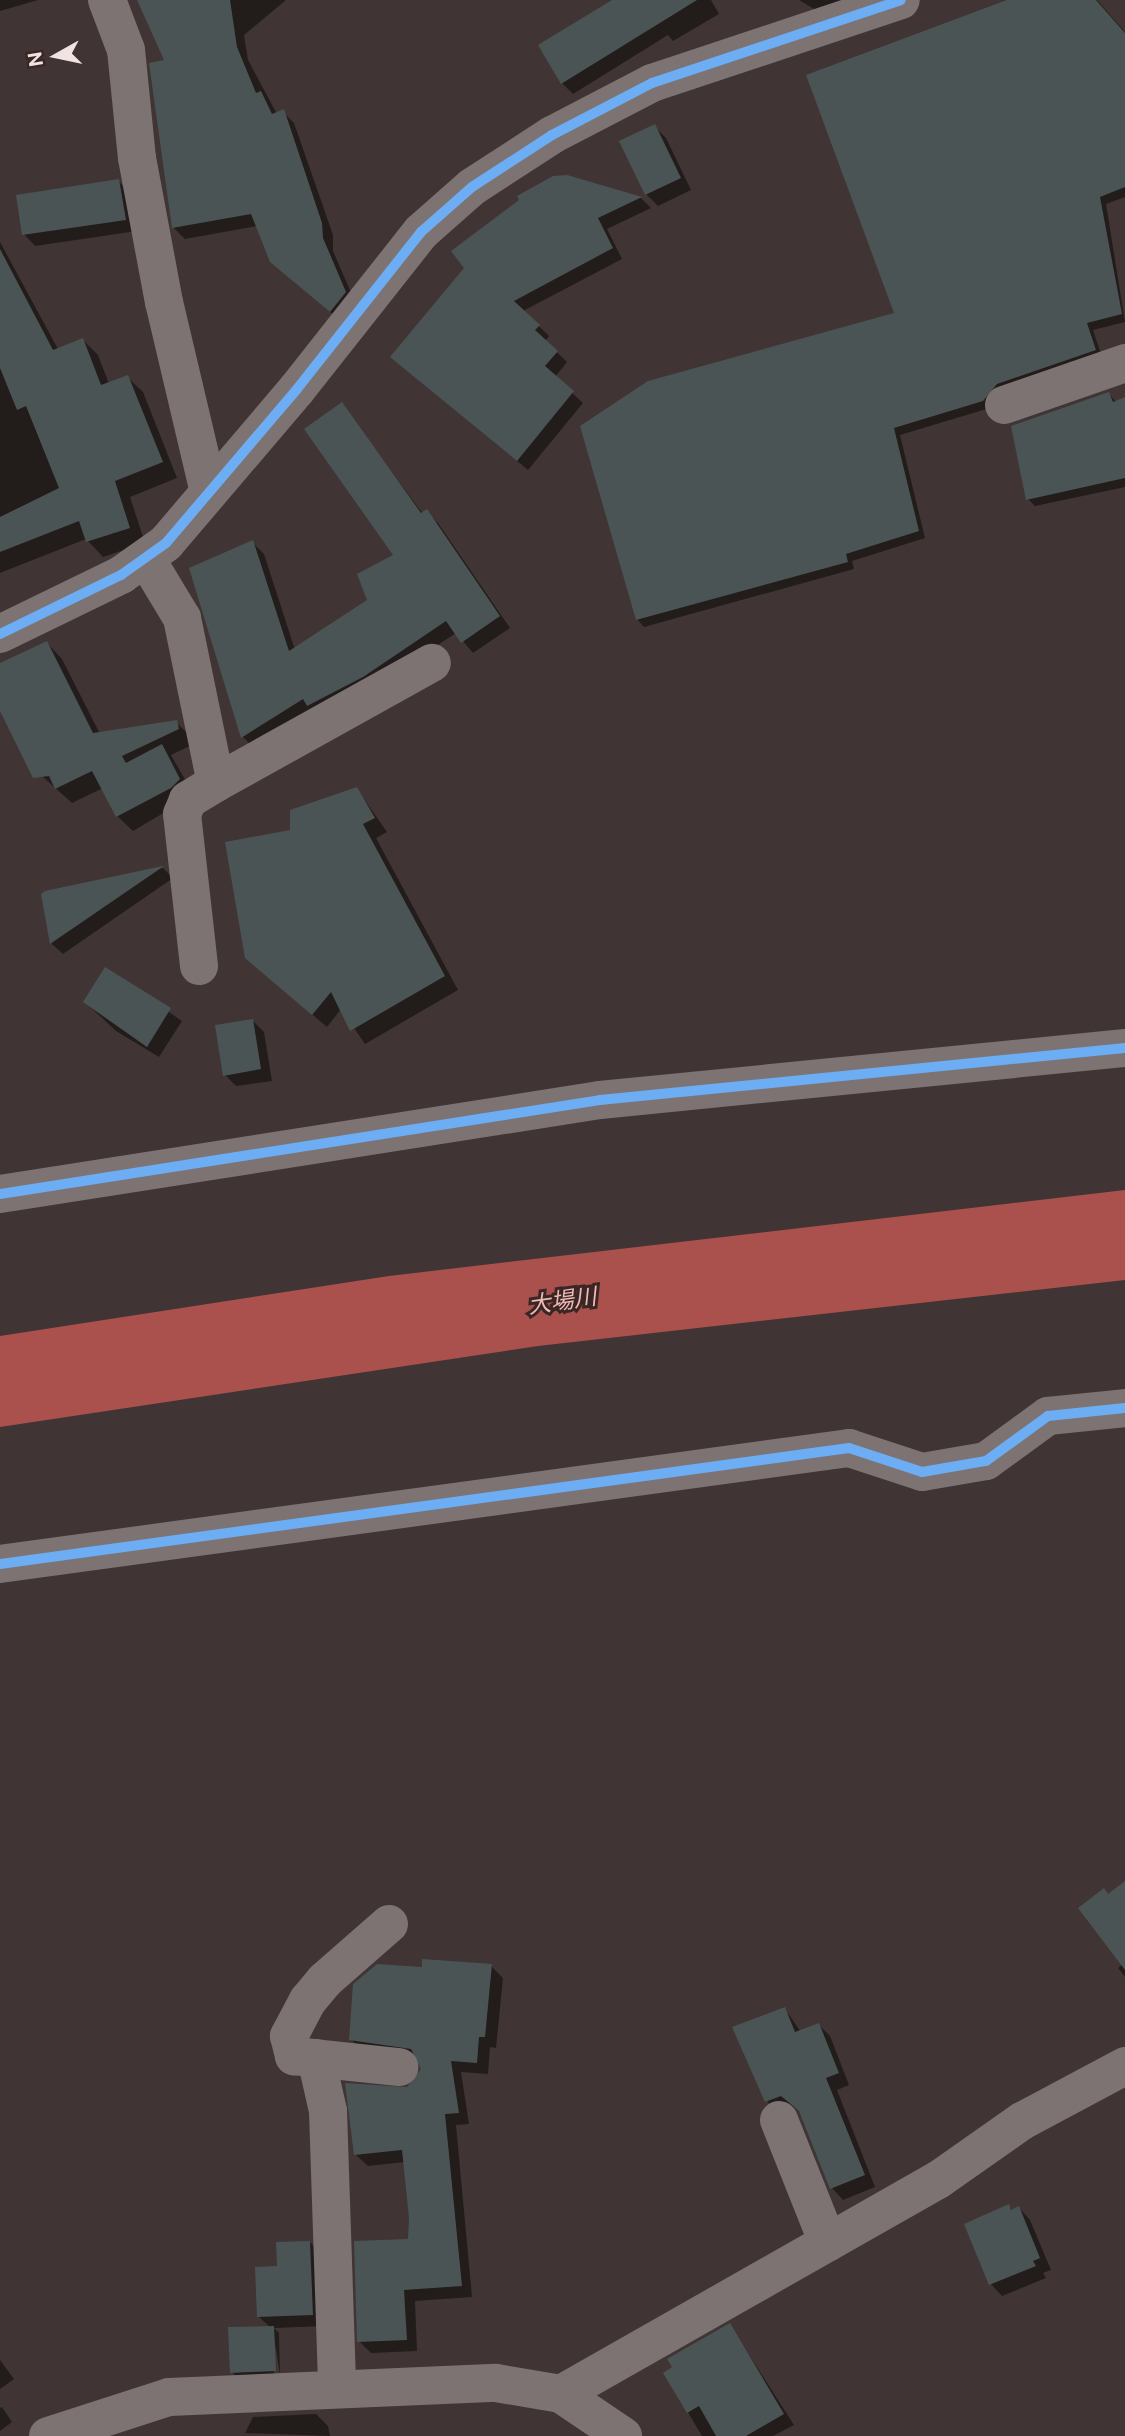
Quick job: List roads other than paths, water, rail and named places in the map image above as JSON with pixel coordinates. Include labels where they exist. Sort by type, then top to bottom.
[{"type":"street","points":[[107,0],[126,50],[139,172],[164,302],[209,492]]},
{"type":"street","points":[[0,634],[147,560],[297,389],[421,232],[472,187],[552,135],[652,83],[883,3]]},
{"type":"street","points":[[1004,405],[1125,363]]},
{"type":"street","points":[[147,560],[182,618],[216,783]]},
{"type":"street","points":[[199,965],[182,814],[188,800],[432,663]]},
{"type":"street","points":[[0,1194],[600,1100],[1125,1048]]},
{"type":"street","points":[[0,1564],[849,1448],[922,1472],[986,1461],[1048,1416],[1125,1408]]},
{"type":"street","points":[[389,1924],[308,2000],[289,2036],[294,2056],[399,2067]]},
{"type":"street","points":[[316,2058],[328,2111],[337,2388]]},
{"type":"street","points":[[561,2394],[938,2180],[1032,2115],[1125,2066]]},
{"type":"street","points":[[779,2120],[828,2243]]},
{"type":"street","points":[[48,2436],[169,2397],[496,2383],[561,2394],[623,2436]]},
{"type":"water","name":"大場川","points":[[1125,1190],[1125,1280],[538,1346],[0,1427],[0,1336],[389,1276]]}]
